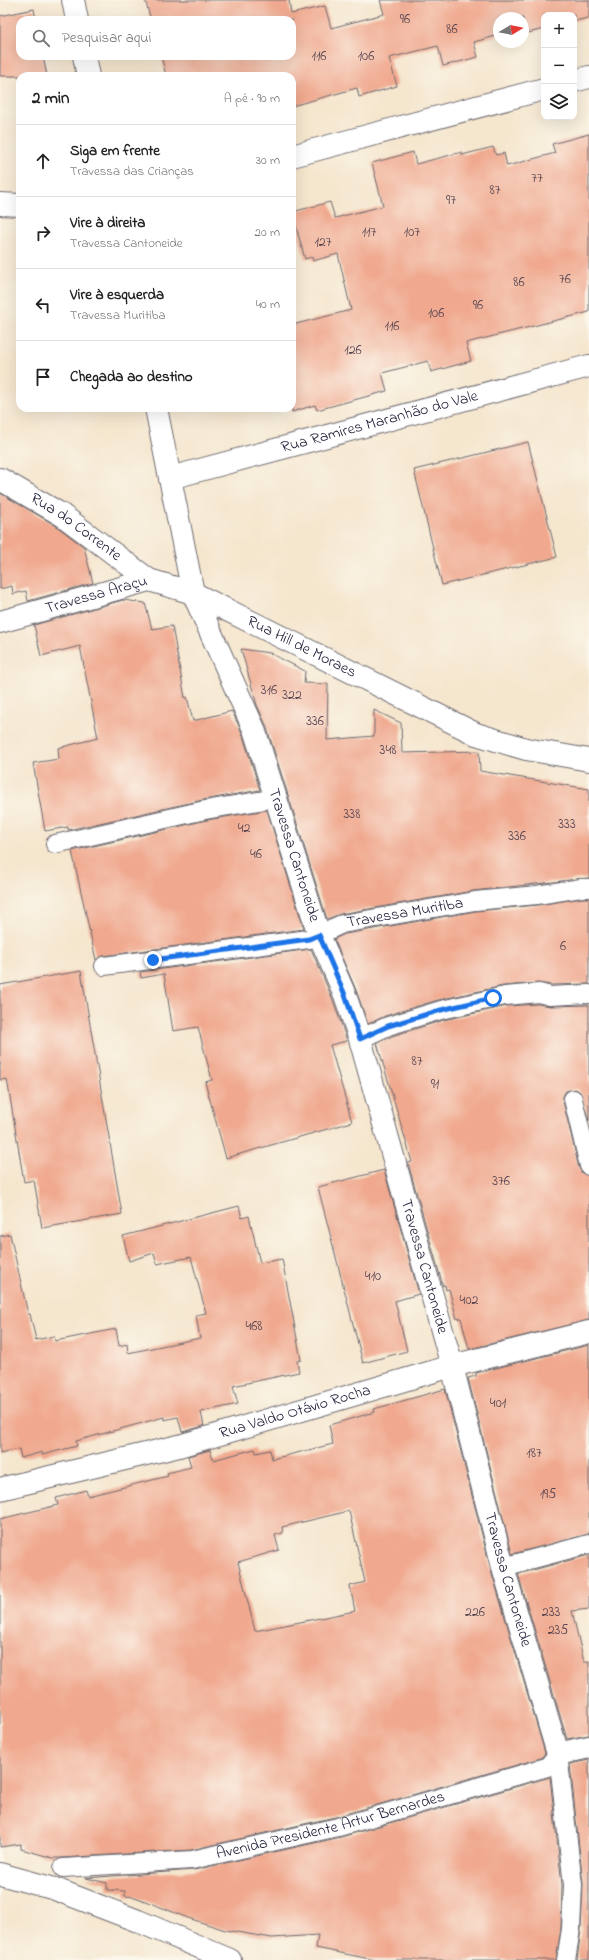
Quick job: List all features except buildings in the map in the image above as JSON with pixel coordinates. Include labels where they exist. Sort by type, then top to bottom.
[{"type":"street","points":[[73,0],[76,16]]},
{"type":"street","points":[[85,60],[87,72]]},
{"type":"street","points":[[577,80],[589,77]]},
{"type":"street","points":[[296,155],[541,90]]},
{"type":"street","points":[[0,204],[16,205]]},
{"type":"street","name":"Rua Ramires Maranhão do Vale","points":[[170,478],[589,366]]},
{"type":"street","points":[[157,412],[193,594]]},
{"type":"street","name":"Rua do Corrente","points":[[0,478],[62,515],[149,580]]},
{"type":"street","name":"Travessa Araçu","points":[[0,622],[149,580],[193,594]]},
{"type":"street","name":"Rua Hill de Moraes","points":[[193,594],[476,734],[526,749],[589,760]]},
{"type":"street","name":"Travessa Cantoneide","points":[[193,594],[254,729],[319,935],[345,995],[360,1039],[452,1366],[503,1567],[558,1754]]},
{"type":"street","name":"Rua Valdo Otávio Rocha","points":[[0,1489],[179,1446],[452,1366],[589,1332]]},
{"type":"street","points":[[558,1754],[589,1747]]},
{"type":"street","points":[[0,1874],[55,1889],[138,1920],[230,1960]]},
{"type":"lane","points":[[55,844],[205,810],[276,798]]},
{"type":"lane","name":"Travessa Muritiba","points":[[104,966],[309,939],[342,924],[350,922],[475,901],[589,888]]},
{"type":"lane","points":[[360,1039],[388,1026],[441,1010],[505,996],[539,993],[550,996],[589,994]]},
{"type":"lane","points":[[573,1099],[589,1166]]},
{"type":"lane","points":[[503,1567],[589,1544]]},
{"type":"lane","name":"Avenida Presidente Artur Bernardes","points":[[63,1868],[192,1860],[338,1827],[547,1767],[558,1754]]},
{"type":"lane","name":"Travessa Cantoneide","points":[[558,1754],[573,1885],[571,1929],[566,1960]]},
{"type":"route","points":[[153,960],[309,939],[319,935],[345,995],[360,1039],[388,1026],[441,1010],[473,1004],[493,998]]}]
